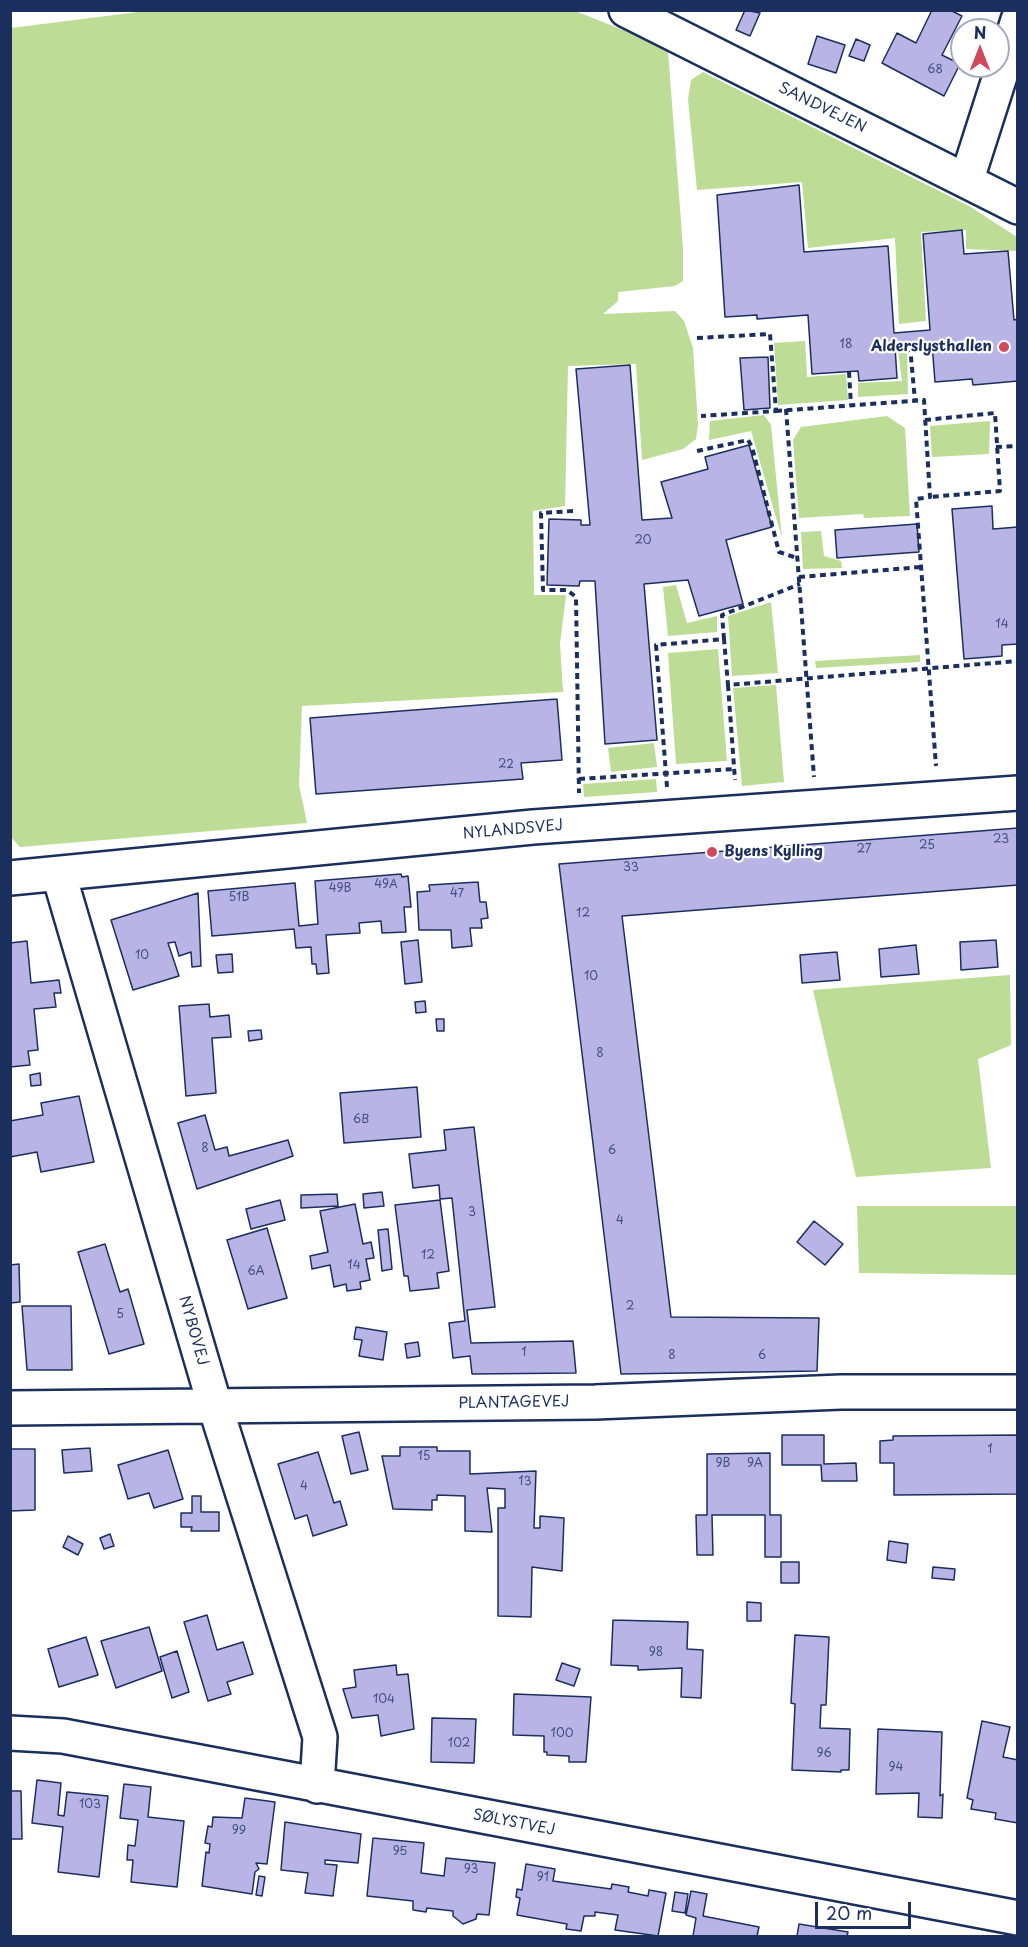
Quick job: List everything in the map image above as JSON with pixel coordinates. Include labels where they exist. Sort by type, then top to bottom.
[{"type":"street","name":"SANDVEJEN","points":[[626,10],[1017,207]]},
{"type":"street","points":[[967,180],[1017,20]]},
{"type":"street","name":"NYLANDSVEJ","points":[[10,878],[579,824],[1017,793]]},
{"type":"street","name":"NYBOVEJ","points":[[59,875],[215,1406],[320,1737],[317,1786]]},
{"type":"street","name":"PLANTAGEVEJ","points":[[10,1408],[595,1402],[841,1392],[1017,1392]]},
{"type":"street","name":"SØLYSTVEJ","points":[[10,1732],[63,1736],[317,1786],[983,1924],[1017,1918]]},
{"type":"path","points":[[697,338],[770,333],[776,411]]},
{"type":"path","points":[[910,346],[915,401]]},
{"type":"path","points":[[849,372],[851,405]]},
{"type":"path","points":[[701,416],[924,400],[930,497]]},
{"type":"path","points":[[786,410],[817,807]]},
{"type":"path","points":[[925,420],[995,413],[999,491],[916,499],[938,798]]},
{"type":"path","points":[[697,452],[748,440],[752,447],[779,552],[797,558]]},
{"type":"path","points":[[996,447],[1017,446]]},
{"type":"path","points":[[573,511],[541,513],[543,590],[567,590],[576,597],[579,824]]},
{"type":"path","points":[[799,577],[921,567]]},
{"type":"path","points":[[738,813],[722,615],[800,584]]},
{"type":"path","points":[[670,818],[656,645],[724,639]]},
{"type":"path","points":[[728,685],[1017,662]]},
{"type":"path","points":[[579,779],[734,769]]},
{"type":"green space","points":[[146,11],[575,11],[641,37],[668,51],[683,248],[683,281],[675,286],[618,292],[618,301],[603,314],[675,311],[684,321],[693,348],[698,425],[696,439],[683,449],[642,460],[636,364],[568,366],[565,506],[533,511],[534,595],[566,595],[560,644],[563,692],[302,706],[299,785],[307,823],[20,847],[10,836],[11,28]]},
{"type":"green space","points":[[703,72],[969,206],[1017,237],[1017,251],[966,249],[966,230],[921,232],[926,321],[899,324],[895,238],[808,248],[802,182],[697,190],[688,99],[691,80]]},
{"type":"green space","points":[[805,341],[807,377],[846,374],[848,400],[778,405],[774,343]]},
{"type":"green space","points":[[907,349],[908,394],[858,397],[858,383],[902,381],[898,351]]},
{"type":"green space","points":[[764,415],[771,425],[782,538],[751,431],[709,440],[710,421]]},
{"type":"green space","points":[[887,416],[905,428],[910,516],[864,518],[863,514],[799,518],[793,440],[801,427]]},
{"type":"green space","points":[[990,421],[989,454],[932,457],[930,426]]},
{"type":"green space","points":[[821,531],[824,556],[841,561],[842,568],[803,569],[801,532]]},
{"type":"green space","points":[[676,585],[687,623],[717,616],[717,632],[668,636],[663,587]]},
{"type":"green space","points":[[771,602],[778,673],[732,676],[728,616]]},
{"type":"green space","points":[[718,649],[727,761],[676,764],[668,653]]},
{"type":"green space","points":[[920,655],[920,662],[816,668],[815,661]]},
{"type":"green space","points":[[776,685],[784,782],[742,786],[733,688]]},
{"type":"green space","points":[[654,743],[657,767],[611,772],[608,748]]},
{"type":"green space","points":[[656,779],[657,792],[584,797],[583,784]]},
{"type":"green space","points":[[1010,975],[1011,1045],[978,1059],[991,1168],[856,1177],[813,990]]},
{"type":"green space","points":[[857,1206],[1017,1206],[1017,1275],[859,1273]]},
{"type":"building","points":[[745,10],[760,13],[750,36],[736,30]]},
{"type":"building","points":[[932,10],[950,10],[962,16],[961,18],[950,18],[950,39],[942,55],[950,59],[950,78],[953,78],[944,96],[882,63],[897,33],[916,43]]},
{"type":"building","points":[[817,36],[845,45],[836,73],[808,64]]},
{"type":"building","points":[[856,39],[870,45],[864,61],[849,56]]},
{"type":"building","points":[[799,185],[804,252],[888,246],[894,333],[930,330],[923,234],[962,230],[964,254],[1008,251],[1014,320],[1018,319],[1018,381],[973,385],[972,379],[935,382],[932,344],[895,347],[897,378],[859,381],[858,371],[812,374],[808,315],[757,319],[757,315],[725,317],[717,195]]},
{"type":"building","points":[[768,357],[770,408],[744,410],[740,358]]},
{"type":"building","points":[[630,365],[642,520],[672,518],[661,482],[708,469],[705,457],[749,445],[772,527],[726,540],[743,604],[699,616],[688,580],[644,584],[657,740],[605,744],[595,581],[580,581],[579,586],[547,585],[549,519],[581,520],[581,525],[590,525],[576,369]]},
{"type":"building","points":[[992,506],[993,529],[1018,527],[1018,644],[1002,645],[1002,656],[964,659],[952,509]]},
{"type":"building","points":[[917,524],[919,552],[837,558],[835,530]]},
{"type":"building","points":[[557,699],[562,760],[521,763],[523,779],[316,794],[310,718]]},
{"type":"building","points":[[1018,828],[1018,885],[622,916],[671,1317],[819,1318],[817,1371],[621,1374],[559,864]]},
{"type":"building","points":[[401,874],[402,877],[408,876],[411,907],[404,907],[406,932],[382,933],[381,921],[359,923],[360,933],[326,935],[329,973],[317,974],[316,964],[312,964],[311,947],[296,948],[294,929],[212,936],[208,891],[295,883],[299,926],[318,924],[315,881]]},
{"type":"building","points":[[478,882],[480,902],[486,902],[488,918],[481,919],[482,928],[470,928],[472,946],[452,948],[451,930],[419,930],[417,892],[430,891],[429,885]]},
{"type":"building","points":[[198,893],[201,966],[192,967],[191,952],[179,956],[175,942],[168,943],[179,976],[133,990],[111,920]]},
{"type":"building","points":[[418,940],[422,982],[405,984],[401,942]]},
{"type":"building","points":[[996,940],[998,967],[961,970],[960,942]]},
{"type":"building","points":[[27,941],[31,983],[59,980],[61,993],[54,993],[56,1007],[34,1009],[38,1050],[28,1051],[30,1065],[10,1067],[10,943]]},
{"type":"building","points":[[916,945],[919,974],[881,977],[879,949]]},
{"type":"building","points":[[837,952],[840,980],[802,983],[800,955]]},
{"type":"building","points":[[232,954],[233,972],[218,973],[216,955]]},
{"type":"building","points":[[425,1001],[426,1012],[416,1013],[415,1002]]},
{"type":"building","points":[[209,1004],[210,1017],[229,1015],[231,1037],[212,1038],[216,1093],[186,1096],[179,1006]]},
{"type":"building","points":[[436,1019],[444,1019],[444,1031],[437,1031]]},
{"type":"building","points":[[261,1030],[262,1039],[249,1041],[248,1031]]},
{"type":"building","points":[[40,1073],[41,1085],[31,1086],[30,1075]]},
{"type":"building","points":[[417,1087],[421,1137],[344,1143],[340,1093]]},
{"type":"building","points":[[79,1096],[94,1162],[41,1172],[37,1152],[10,1157],[10,1121],[43,1115],[41,1103]]},
{"type":"building","points":[[205,1115],[215,1150],[227,1147],[229,1156],[288,1140],[293,1156],[197,1189],[178,1123]]},
{"type":"building","points":[[474,1127],[495,1307],[467,1310],[471,1343],[573,1341],[576,1373],[472,1374],[470,1356],[453,1358],[449,1323],[465,1321],[452,1198],[440,1199],[439,1185],[413,1188],[409,1154],[446,1150],[444,1130]]},
{"type":"building","points":[[382,1192],[384,1206],[364,1208],[363,1194]]},
{"type":"building","points":[[337,1194],[338,1206],[301,1208],[301,1195]]},
{"type":"building","points":[[280,1200],[285,1220],[251,1229],[246,1209]]},
{"type":"building","points":[[440,1200],[449,1271],[437,1273],[439,1288],[410,1291],[408,1276],[404,1276],[395,1205]]},
{"type":"building","points":[[355,1204],[363,1244],[371,1242],[374,1258],[366,1259],[370,1280],[360,1282],[361,1289],[347,1291],[346,1284],[334,1287],[330,1265],[312,1269],[310,1256],[328,1252],[320,1211]]},
{"type":"building","points":[[814,1221],[843,1244],[825,1265],[797,1242]]},
{"type":"building","points":[[267,1228],[287,1298],[248,1309],[227,1240]]},
{"type":"building","points":[[388,1229],[392,1269],[382,1271],[378,1230]]},
{"type":"building","points":[[105,1244],[120,1292],[128,1289],[144,1344],[109,1354],[78,1252]]},
{"type":"building","points":[[19,1264],[20,1302],[10,1303],[10,1265]]},
{"type":"building","points":[[22,1306],[71,1306],[72,1370],[27,1370]]},
{"type":"building","points":[[356,1327],[387,1332],[383,1360],[359,1356],[362,1340],[354,1339]]},
{"type":"building","points":[[418,1342],[420,1356],[407,1358],[405,1344]]},
{"type":"building","points":[[359,1432],[368,1470],[351,1474],[342,1436]]},
{"type":"building","points":[[782,1435],[824,1435],[824,1464],[856,1463],[857,1481],[822,1481],[821,1465],[782,1465]]},
{"type":"building","points":[[1018,1435],[1018,1494],[894,1495],[894,1463],[880,1463],[880,1441],[893,1440],[893,1436]]},
{"type":"building","points":[[400,1447],[437,1447],[437,1451],[470,1451],[470,1474],[536,1471],[534,1528],[540,1528],[540,1516],[564,1518],[562,1571],[532,1567],[531,1617],[498,1616],[498,1508],[505,1508],[505,1489],[487,1488],[492,1532],[465,1531],[465,1496],[437,1495],[437,1500],[432,1500],[432,1510],[393,1509],[382,1456],[400,1456]]},
{"type":"building","points":[[90,1448],[92,1471],[64,1473],[62,1450]]},
{"type":"building","points":[[10,1449],[35,1449],[35,1510],[10,1511]]},
{"type":"building","points":[[168,1450],[183,1499],[154,1508],[149,1493],[128,1499],[118,1465]]},
{"type":"building","points":[[318,1452],[334,1503],[340,1501],[347,1525],[313,1536],[307,1515],[295,1519],[278,1464]]},
{"type":"building","points":[[770,1453],[770,1515],[781,1515],[781,1557],[765,1557],[765,1515],[712,1515],[713,1555],[697,1555],[696,1515],[707,1515],[707,1454]]},
{"type":"building","points":[[192,1496],[201,1496],[201,1512],[219,1512],[219,1531],[191,1531],[192,1527],[181,1527],[181,1513],[192,1513]]},
{"type":"building","points":[[110,1534],[114,1546],[104,1549],[100,1538]]},
{"type":"building","points":[[68,1536],[83,1544],[78,1555],[63,1547]]},
{"type":"building","points":[[889,1541],[908,1544],[906,1563],[887,1560]]},
{"type":"building","points":[[781,1562],[799,1562],[799,1583],[781,1583]]},
{"type":"building","points":[[933,1567],[955,1569],[954,1580],[932,1578]]},
{"type":"building","points":[[747,1602],[761,1603],[761,1621],[747,1621]]},
{"type":"building","points":[[207,1615],[217,1650],[243,1642],[253,1674],[227,1682],[231,1694],[208,1701],[184,1622]]},
{"type":"building","points":[[613,1620],[688,1622],[687,1649],[703,1650],[701,1698],[681,1697],[682,1668],[638,1670],[638,1666],[611,1665]]},
{"type":"building","points":[[149,1627],[162,1671],[116,1688],[101,1641]]},
{"type":"building","points":[[795,1635],[829,1637],[826,1705],[821,1705],[820,1728],[850,1729],[849,1770],[841,1770],[841,1772],[792,1770],[795,1704],[791,1703]]},
{"type":"building","points":[[86,1637],[98,1675],[59,1687],[48,1649]]},
{"type":"building","points":[[177,1651],[189,1692],[172,1698],[160,1657]]},
{"type":"building","points":[[562,1663],[580,1669],[574,1686],[556,1680]]},
{"type":"building","points":[[396,1665],[397,1675],[408,1674],[414,1729],[381,1736],[378,1715],[352,1718],[343,1689],[356,1687],[354,1670]]},
{"type":"building","points":[[514,1694],[591,1697],[586,1762],[569,1762],[569,1756],[547,1755],[547,1752],[544,1752],[544,1736],[513,1735]]},
{"type":"building","points":[[432,1718],[476,1719],[474,1763],[431,1762]]},
{"type":"building","points":[[982,1721],[1010,1727],[1003,1757],[1018,1760],[1018,1823],[995,1819],[996,1813],[971,1809],[973,1800],[967,1798]]},
{"type":"building","points":[[878,1729],[942,1732],[940,1796],[943,1794],[942,1818],[918,1817],[919,1793],[876,1794]]},
{"type":"building","points":[[37,1780],[61,1783],[58,1815],[64,1816],[67,1792],[108,1796],[99,1877],[58,1872],[63,1827],[32,1823]]},
{"type":"building","points":[[124,1784],[151,1787],[148,1817],[184,1821],[177,1887],[131,1882],[133,1860],[127,1860],[128,1845],[135,1846],[138,1820],[120,1818]]},
{"type":"building","points":[[10,1791],[21,1791],[22,1839],[10,1839]]},
{"type":"building","points":[[245,1798],[275,1802],[267,1864],[256,1863],[259,1869],[255,1872],[252,1894],[202,1886],[206,1852],[209,1853],[210,1844],[205,1843],[208,1826],[212,1827],[213,1817],[242,1818]]},
{"type":"building","points":[[285,1822],[361,1834],[358,1863],[325,1860],[325,1864],[337,1865],[333,1896],[305,1893],[308,1873],[281,1870]]},
{"type":"building","points":[[373,1838],[424,1843],[421,1873],[444,1876],[446,1858],[495,1863],[489,1915],[477,1914],[476,1919],[463,1924],[453,1916],[453,1911],[427,1908],[426,1912],[413,1910],[413,1901],[367,1896]]},
{"type":"building","points":[[526,1864],[555,1869],[553,1881],[611,1889],[612,1884],[629,1887],[628,1892],[648,1896],[649,1890],[666,1893],[658,1936],[615,1930],[618,1915],[595,1912],[595,1916],[584,1916],[581,1931],[566,1929],[567,1924],[517,1915],[520,1898],[516,1897],[517,1889],[522,1890]]},
{"type":"building","points":[[259,1876],[265,1877],[262,1896],[256,1895]]},
{"type":"building","points":[[691,1891],[707,1894],[703,1916],[759,1927],[757,1936],[693,1936],[696,1918],[686,1915]]},
{"type":"building","points":[[675,1892],[688,1894],[685,1913],[672,1911]]},
{"type":"building","points":[[799,1924],[848,1932],[847,1936],[797,1936]]},
{"type":"place","name":"Alderslysthallen","points":[[1004,347]]},
{"type":"place","name":"Byens Kylling","points":[[712,852]]}]
